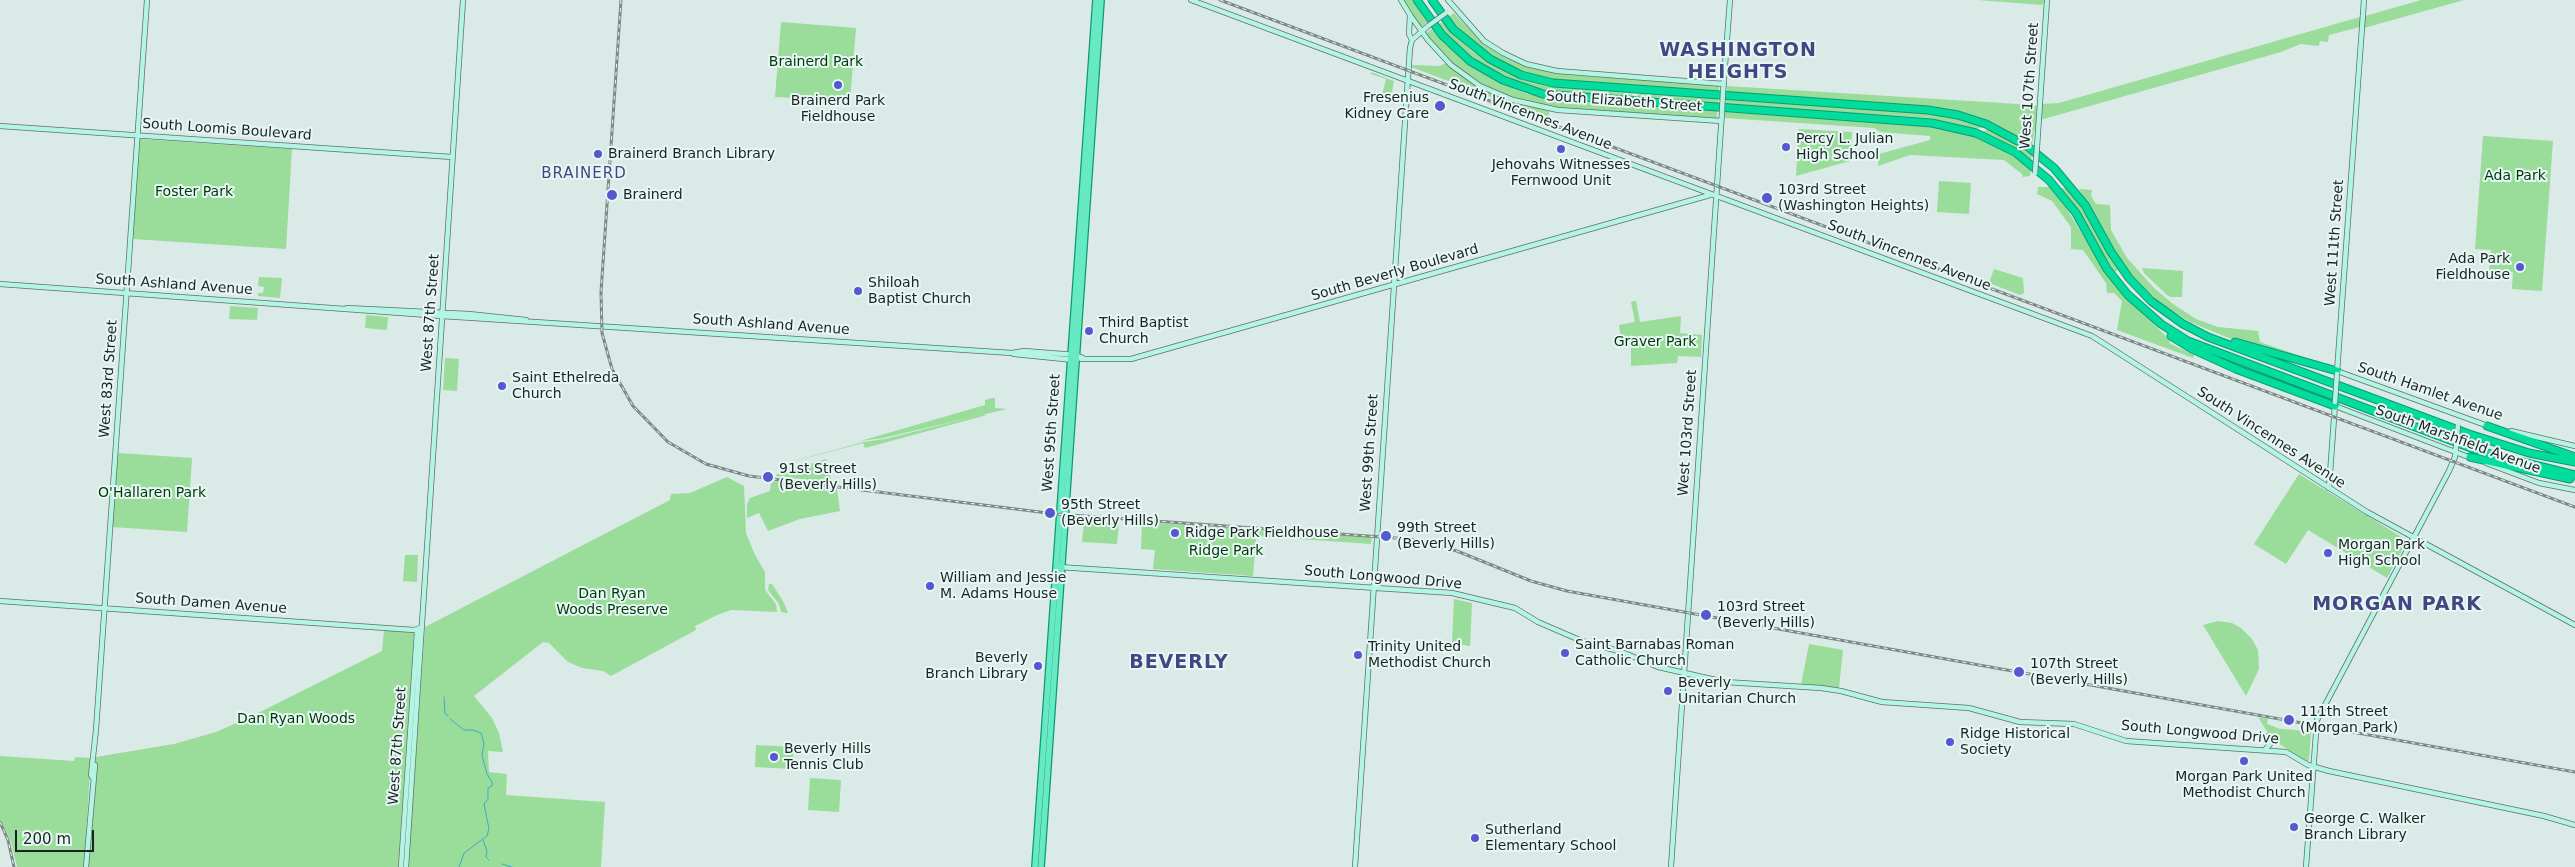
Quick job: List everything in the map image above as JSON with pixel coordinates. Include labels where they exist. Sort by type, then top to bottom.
[{"type":"highway","points":[[1418,0],[1442,35],[1470,61],[1503,80],[1543,94],[1932,122],[1987,137],[2015,152],[2049,180],[2076,213],[2116,281],[2136,303],[2161,324],[2198,346],[2441,438],[2495,456],[2575,475]]},
{"type":"highway","points":[[1432,0],[1453,29],[1490,59],[1521,75],[1553,83],[1928,110],[1958,115],[1986,124],[2027,146],[2059,173],[2085,205],[2123,270],[2143,294],[2183,324],[2208,337],[2428,420],[2502,445],[2575,462]]},
{"type":"highway","points":[[2160,308],[2217,336],[2337,372]]},
{"type":"highway","points":[[2161,324],[2167,333],[2192,350],[2259,379],[2335,404]]},
{"type":"highway","points":[[2487,426],[2575,457]]},
{"type":"highway","points":[[2470,457],[2575,480]]},
{"type":"main road","name":"West 83rd Street","points":[[86,867],[146,0]]},
{"type":"main road","name":"West 87th Street","points":[[406,867],[422,632],[420,628],[463,0]]},
{"type":"main road","name":"West 95th Street","points":[[1041,867],[1096,0]]},
{"type":"main road","name":"West 95th Street","points":[[1073,357],[1101,0]]},
{"type":"main road","name":"South Vincennes Avenue","points":[[1191,0],[2092,336],[2329,488],[2413,539],[2575,625]]},
{"type":"main road","name":"South Elizabeth Street","points":[[1401,0],[1421,32],[1445,60],[1463,75],[1495,93],[1528,104],[1558,110],[1721,120]]},
{"type":"main road","points":[[1448,0],[1474,32],[1490,45],[1514,59],[1537,67],[1566,72],[1724,84]]},
{"type":"main road","name":"West 103rd Street","points":[[1671,867],[1714,195],[1730,0]]},
{"type":"main road","name":"West 107th Street","points":[[2035,173],[2047,0]]},
{"type":"main road","name":"West 111th Street","points":[[2329,488],[2364,0]]},
{"type":"main road","points":[[1411,39],[1453,8]]},
{"type":"main road","name":"West 99th Street","points":[[1355,867],[1372,588],[1411,39],[1410,15]]},
{"type":"main road","name":"South Loomis Boulevard","points":[[0,126],[452,157]]},
{"type":"main road","name":"South Beverly Boulevard","points":[[1083,358],[1131,359],[1714,195]]},
{"type":"main road","name":"South Ashland Avenue","points":[[0,284],[1012,353],[1024,351],[1083,358]]},
{"type":"main road","name":"South Hamlet Avenue","points":[[2337,372],[2458,417],[2487,426],[2575,446]]},
{"type":"main road","name":"South Marshfield Avenue","points":[[2335,404],[2456,449],[2470,457],[2534,481],[2575,490]]},
{"type":"main road","points":[[2306,867],[2317,720],[2449,471],[2456,449],[2458,417]]},
{"type":"main road","name":"West 95th Street","points":[[1036,867],[1059,567]]},
{"type":"main road","name":"South Longwood Drive","points":[[1059,567],[1452,593],[1510,607],[1526,613],[1538,622],[1582,641],[1622,652],[1658,667],[1734,684],[1805,687],[1841,691],[1882,702],[1969,708],[2020,722],[2074,724],[2126,741],[2289,753],[2312,767],[2544,816],[2575,825]]},
{"type":"main road","name":"South Damen Avenue","points":[[0,601],[414,630],[420,628]]},
{"type":"main road","name":"West 87th Street","points":[[401,867],[417,632],[420,628]]},
{"type":"main road","points":[[2265,750],[2270,744],[2268,736]]},
{"type":"green space","points":[[1403,0],[1413,0],[1427,22],[1420,28]]},
{"type":"green space","points":[[1978,0],[2045,0],[2042,5]]},
{"type":"green space","points":[[2421,0],[2464,0],[2364,28],[2365,16]]},
{"type":"green space","points":[[1454,13],[1484,44],[1506,58],[1532,68],[1568,75],[1719,85],[1719,92],[1554,80],[1539,77],[1511,67],[1492,57],[1452,23],[1448,17]]},
{"type":"green space","points":[[2360,17],[2360,27],[2329,35],[2328,42],[2320,41],[2319,46],[2301,44],[2281,52],[2040,120],[2041,104],[2059,103]]},
{"type":"green space","name":"Brainerd Park","points":[[781,22],[856,28],[850,101],[775,97]]},
{"type":"green space","points":[[1442,22],[1473,52],[1510,74],[1553,87],[1632,94],[1633,97],[1548,91],[1512,81],[1489,69],[1463,50],[1438,25]]},
{"type":"green space","points":[[1432,29],[1446,45],[1472,66],[1494,80],[1527,94],[1571,101],[1717,111],[1717,119],[1550,107],[1526,102],[1485,86],[1450,61],[1425,34]]},
{"type":"green space","points":[[1446,63],[1467,80],[1494,94],[1524,105],[1549,111],[1549,119],[1411,67],[1413,65],[1440,66]]},
{"type":"green space","points":[[1371,72],[1394,81],[1391,98],[1384,95],[1381,102],[1373,99],[1373,92],[1382,95],[1386,79],[1371,74]]},
{"type":"green space","points":[[1727,86],[2034,105],[2037,106],[2036,122],[2032,145],[1994,123],[1946,109],[1726,92]]},
{"type":"green space","points":[[1639,94],[1718,99],[1718,104],[1637,98]]},
{"type":"green space","points":[[1726,100],[1925,113],[1959,119],[1984,127],[1975,129],[1931,118],[1726,105]]},
{"type":"green space","points":[[1725,112],[1940,127],[1974,136],[2001,148],[2031,169],[2030,176],[2023,177],[2022,174],[2004,160],[1910,155],[1878,166],[1879,154],[1930,140],[1930,136],[1880,132],[1874,128],[1725,118]]},
{"type":"green space","points":[[1799,129],[1852,132],[1850,161],[1796,176]]},
{"type":"green space","points":[[1989,129],[2032,154],[2031,160],[2011,146],[1982,132]]},
{"type":"green space","name":"Ada Park","points":[[2483,136],[2553,141],[2542,291],[2512,289],[2513,272],[2489,271],[2491,250],[2475,249]]},
{"type":"green space","name":"Foster Park","points":[[139,139],[292,149],[286,249],[133,239]]},
{"type":"green space","points":[[1939,181],[1971,183],[1969,214],[1937,212]]},
{"type":"green space","points":[[2038,187],[2051,187],[2060,198],[2105,271],[2123,295],[2170,340],[2169,343],[2194,355],[2193,358],[2117,330],[2122,301],[2114,293],[2107,293],[2106,283],[2083,250],[2071,249],[2071,227],[2052,201],[2037,194]]},
{"type":"green space","points":[[2061,188],[2068,189],[2076,199],[2118,270],[2114,273],[2079,212]]},
{"type":"green space","points":[[2079,189],[2092,190],[2091,196],[2096,204],[2110,205],[2111,230],[2127,258],[2154,288],[2173,304],[2196,319],[2218,327],[2258,331],[2260,342],[2306,358],[2241,343],[2190,322],[2162,304],[2147,291],[2123,264]]},
{"type":"green space","points":[[2142,268],[2183,271],[2182,297],[2167,295],[2144,273]]},
{"type":"green space","points":[[1994,269],[2023,278],[2024,293],[2020,295],[1989,283]]},
{"type":"green space","points":[[259,277],[282,278],[280,298],[258,296],[258,293],[263,293],[264,287],[258,286]]},
{"type":"green space","name":"Graver Park","points":[[1636,301],[1640,322],[1681,316],[1680,333],[1702,335],[1701,357],[1678,356],[1677,363],[1631,366],[1631,345],[1622,346],[1619,325],[1635,322],[1631,302]]},
{"type":"green space","points":[[230,306],[258,308],[257,320],[229,319]]},
{"type":"green space","points":[[366,315],[388,317],[387,330],[365,328]]},
{"type":"green space","points":[[445,358],[459,359],[457,391],[443,390]]},
{"type":"green space","points":[[992,398],[995,398],[995,408],[1007,409],[883,438],[860,441],[985,405],[985,400]]},
{"type":"green space","points":[[987,415],[865,448],[863,443],[777,466],[863,442],[885,439]]},
{"type":"green space","name":"O'Hallaren Park","points":[[118,453],[192,458],[187,532],[112,527]]},
{"type":"green space","points":[[826,459],[832,483],[776,476],[777,474]]},
{"type":"green space","points":[[2299,474],[2405,539],[2406,543],[2387,578],[2308,530],[2286,564],[2254,544]]},
{"type":"green space","name":"Dan Ryan Woods Preserve","points":[[727,477],[744,486],[746,533],[755,555],[765,572],[765,590],[776,604],[777,612],[731,610],[717,615],[695,626],[696,630],[611,676],[603,671],[582,668],[568,662],[549,643],[543,642],[474,696],[492,718],[499,733],[503,752],[488,751],[489,772],[507,774],[506,795],[605,802],[601,867],[408,867],[425,627],[670,500],[671,494],[690,493]]},
{"type":"green space","points":[[776,481],[837,489],[840,511],[800,519],[768,531],[759,513],[747,518],[747,504],[750,498],[770,491],[771,482]]},
{"type":"green space","points":[[1084,521],[1119,523],[1117,544],[1082,542]]},
{"type":"green space","name":"Ridge Park","points":[[1142,522],[1372,537],[1371,544],[1256,536],[1253,576],[1153,569],[1155,550],[1141,549]]},
{"type":"green space","points":[[405,555],[418,555],[417,582],[403,581]]},
{"type":"green space","points":[[769,584],[772,584],[788,613],[781,612],[779,604],[768,590]]},
{"type":"green space","points":[[1454,599],[1472,603],[1470,646],[1452,643]]},
{"type":"green space","points":[[2218,621],[2232,623],[2241,628],[2252,639],[2258,650],[2259,669],[2246,696],[2203,625]]},
{"type":"green space","name":"Dan Ryan Woods","points":[[384,630],[414,633],[398,867],[88,867],[96,757],[174,744],[216,732],[248,718],[382,651]]},
{"type":"green space","points":[[1809,644],[1843,650],[1839,688],[1801,685]]},
{"type":"green space","points":[[2258,717],[2268,719],[2267,724],[2280,729],[2311,731],[2309,761],[2305,761],[2278,743],[2268,733]]},
{"type":"green space","name":"Beverly Hills Tennis Club","points":[[756,745],[794,747],[792,769],[755,767]]},
{"type":"green space","points":[[0,756],[74,761],[75,757],[91,758],[84,867],[17,867],[11,842],[0,819]]},
{"type":"green space","points":[[810,778],[841,780],[839,812],[808,810]]},
{"type":"waterway","points":[[444,697],[445,714],[448,716]]},
{"type":"waterway","points":[[450,719],[464,730],[473,730],[481,733],[484,744],[482,755],[487,774],[492,782],[492,786],[488,788],[488,799],[484,804],[489,829],[487,836],[464,853],[459,867]]},
{"type":"waterway","points":[[483,840],[487,851],[486,857],[489,860]]},
{"type":"waterway","points":[[502,864],[512,867]]},
{"type":"railway","points":[[621,0],[601,292],[602,333],[612,369],[633,406],[668,442],[706,464],[749,476],[1056,514],[1410,539],[1457,551],[1531,581],[1567,591],[2575,772]]},
{"type":"railway","points":[[1220,0],[2575,507]]},
{"type":"railway","points":[[0,822],[8,840],[14,867]]},
{"type":"place","name":"Brainerd Park Fieldhouse","points":[[838,85]]},
{"type":"place","name":"Fresenius Kidney Care","points":[[1440,106]]},
{"type":"place","name":"Percy L. Julian High School","points":[[1786,147]]},
{"type":"place","name":"Jehovahs Witnesses Fernwood Unit","points":[[1561,149]]},
{"type":"place","name":"Brainerd Branch Library","points":[[598,154]]},
{"type":"place","name":"Brainerd","points":[[612,195]]},
{"type":"place","name":"103rd Street (Washington Heights)","points":[[1767,198]]},
{"type":"place","name":"Ada Park Fieldhouse","points":[[2520,267]]},
{"type":"place","name":"Shiloah Baptist Church","points":[[858,291]]},
{"type":"place","name":"Third Baptist Church","points":[[1089,331]]},
{"type":"place","name":"Saint Ethelreda Church","points":[[502,386]]},
{"type":"place","name":"91st Street (Beverly Hills)","points":[[768,477]]},
{"type":"place","name":"95th Street (Beverly Hills)","points":[[1050,513]]},
{"type":"place","name":"Ridge Park Fieldhouse","points":[[1175,533]]},
{"type":"place","name":"99th Street (Beverly Hills)","points":[[1386,536]]},
{"type":"place","name":"Morgan Park High School","points":[[2328,553]]},
{"type":"place","name":"William and Jessie M. Adams House","points":[[930,586]]},
{"type":"place","name":"103rd Street (Beverly Hills)","points":[[1706,615]]},
{"type":"place","name":"Saint Barnabas Roman Catholic Church","points":[[1565,653]]},
{"type":"place","name":"Trinity United Methodist Church","points":[[1358,655]]},
{"type":"place","name":"Beverly Branch Library","points":[[1038,666]]},
{"type":"place","name":"107th Street (Beverly Hills)","points":[[2019,672]]},
{"type":"place","name":"Beverly Unitarian Church","points":[[1668,691]]},
{"type":"place","name":"111th Street (Morgan Park)","points":[[2289,720]]},
{"type":"place","name":"Ridge Historical Society","points":[[1950,742]]},
{"type":"place","name":"Beverly Hills Tennis Club","points":[[774,757]]},
{"type":"place","name":"Morgan Park United Methodist Church","points":[[2244,761]]},
{"type":"place","name":"George C. Walker Branch Library","points":[[2294,827]]},
{"type":"place","name":"Sutherland Elementary School","points":[[1475,838]]},
{"type":"district","name":"WASHINGTON HEIGHTS","points":[[1738,62]]},
{"type":"district","name":"BRAINERD","points":[[584,174]]},
{"type":"district","name":"MORGAN PARK","points":[[2397,605]]},
{"type":"district","name":"BEVERLY","points":[[1179,663]]}]
